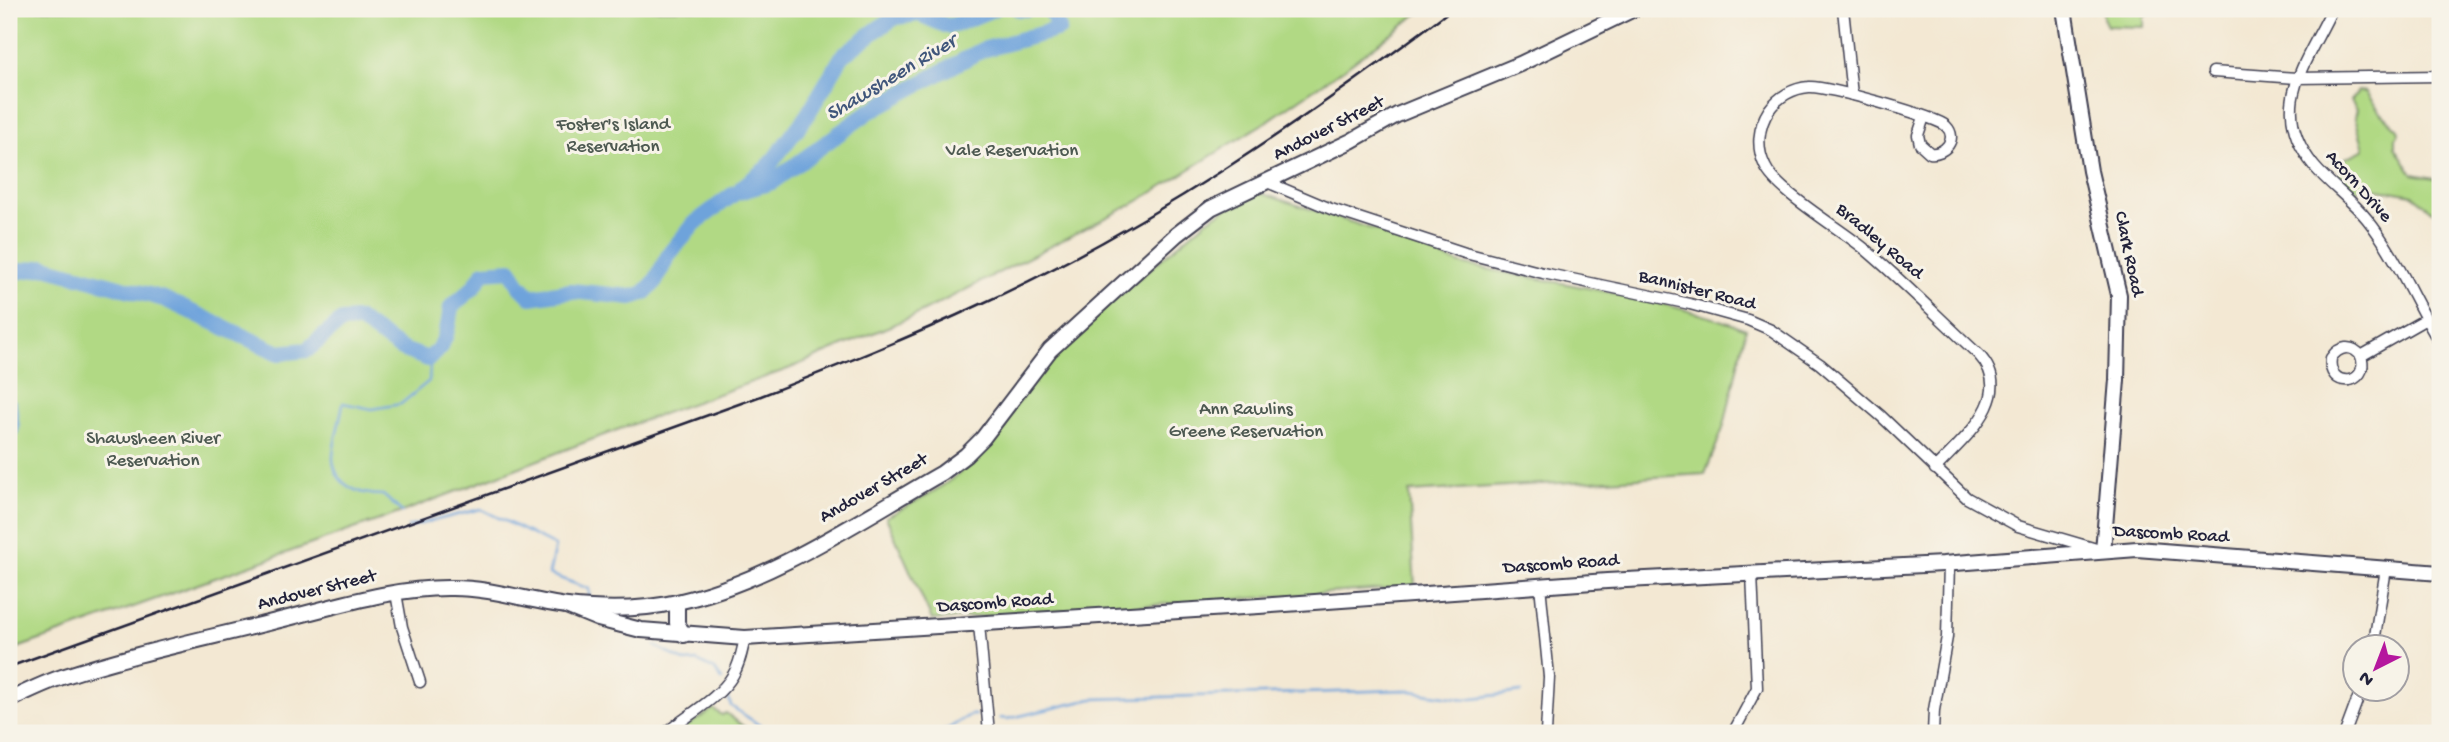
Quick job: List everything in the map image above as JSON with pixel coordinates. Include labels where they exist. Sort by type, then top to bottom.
[{"type":"main road","name":"Andover Street","points":[[9,700],[59,678],[137,655],[376,595],[434,588],[474,588],[566,606],[639,607],[673,603],[712,593],[776,567],[942,473],[966,455],[983,438],[1038,363],[1103,299],[1211,208],[1350,141],[1397,115],[1520,64],[1634,9]]},
{"type":"main road","name":"Clark Road","points":[[2064,9],[2090,171],[2119,295],[2117,380],[2104,551]]},
{"type":"main road","name":"Dascomb Road","points":[[566,606],[622,626],[676,634],[745,638],[1540,585],[1949,564],[2137,549],[2440,573]]},
{"type":"main road","points":[[673,603],[676,634]]},
{"type":"main road","points":[[639,607],[676,634]]},
{"type":"street","points":[[1843,9],[1852,95]]},
{"type":"street","name":"Acorn Drive","points":[[2332,9],[2297,78],[2293,91],[2293,121],[2304,149],[2323,176],[2368,219],[2440,343]]},
{"type":"street","points":[[2213,72],[2297,78],[2440,76]]},
{"type":"street","name":"Bradley Road","points":[[1924,117],[1828,88],[1813,86],[1798,89],[1773,106],[1762,125],[1759,140],[1766,169],[1775,182],[1868,252],[1979,355],[1987,366],[1993,386],[1989,406],[1935,469]]},
{"type":"street","name":"Bannister Road","points":[[1267,181],[1331,209],[1465,253],[1543,273],[1690,304],[1748,320],[1771,330],[1820,364],[1881,416],[1957,490],[1989,512],[2018,526],[2104,551]]},
{"type":"street","points":[[2361,356],[2426,319]]},
{"type":"street","points":[[1933,733],[1934,710],[1947,637],[1949,564]]},
{"type":"street","points":[[2375,634],[2386,569]]},
{"type":"street","points":[[1733,733],[1757,688],[1752,574]]},
{"type":"street","points":[[1540,585],[1549,677],[1546,733]]},
{"type":"street","points":[[396,593],[402,627],[420,681]]},
{"type":"street","points":[[979,624],[989,733]]},
{"type":"street","points":[[666,733],[721,691],[740,663],[745,638]]},
{"type":"street","points":[[2345,733],[2356,704]]},
{"type":"green space","points":[[9,9],[1424,9],[1269,120],[1137,202],[916,315],[788,369],[617,430],[402,512],[9,651]]},
{"type":"green space","points":[[2103,9],[2153,9],[2144,17],[2144,27],[2107,26]]},
{"type":"green space","points":[[2358,91],[2366,92],[2379,111],[2398,129],[2395,147],[2413,174],[2440,179],[2440,217],[2413,195],[2362,186],[2356,192],[2339,178],[2342,161],[2364,148],[2355,118],[2357,109],[2351,101]]},
{"type":"green space","name":"Ann Rawlins Greene Reservation","points":[[1260,193],[1413,242],[1461,264],[1641,299],[1746,329],[1724,426],[1705,474],[1409,492],[1415,587],[932,620],[886,517],[936,490],[964,469],[1054,357],[1128,287],[1206,221]]},
{"type":"green space","points":[[713,709],[722,715],[726,713],[752,733],[677,733]]},
{"type":"waterway","name":"Shawsheen River","points":[[896,17],[902,9]]},
{"type":"waterway","name":"Shawsheen River","points":[[742,187],[768,167],[806,117],[843,55],[879,28],[896,17],[919,14],[947,26],[954,25],[993,9]]},
{"type":"waterway","name":"Shawsheen River","points":[[1019,9],[1026,9]]},
{"type":"waterway","name":"Shawsheen River","points":[[9,273],[45,267],[164,299],[279,353],[307,350],[342,321],[359,320],[401,349],[428,359],[443,342],[451,307],[473,288],[484,272],[511,270],[519,285],[531,297],[571,291],[632,297],[644,293],[655,282],[669,254],[695,223],[735,193],[772,182],[870,111],[982,50],[1059,29],[1050,9]]},
{"type":"waterway","points":[[402,512],[383,495],[358,491],[344,483],[335,469],[334,448],[343,403],[372,409],[401,404],[429,381],[428,359]]},
{"type":"waterway","name":"Shawsheen River","points":[[9,405],[12,427],[9,437]]},
{"type":"waterway","points":[[408,527],[481,509],[555,546],[549,574],[589,589],[589,600]]},
{"type":"waterway","points":[[655,646],[686,662],[697,661],[715,670],[722,680]]},
{"type":"waterway","points":[[1000,718],[1007,719],[1092,699],[1405,690],[1466,699],[1521,692]]},
{"type":"waterway","points":[[728,696],[731,706],[771,733]]},
{"type":"waterway","points":[[941,733],[970,715],[975,715]]},
{"type":"railway","points":[[9,667],[761,396],[954,317],[1043,274],[1165,206],[1283,131],[1452,9]]},
{"type":"park label","name":"Foster's Island Reservation","points":[[613,136]]},
{"type":"park label","name":"Vale Reservation","points":[[1012,151]]},
{"type":"park label","name":"Shawsheen River Reservation","points":[[153,450]]}]
